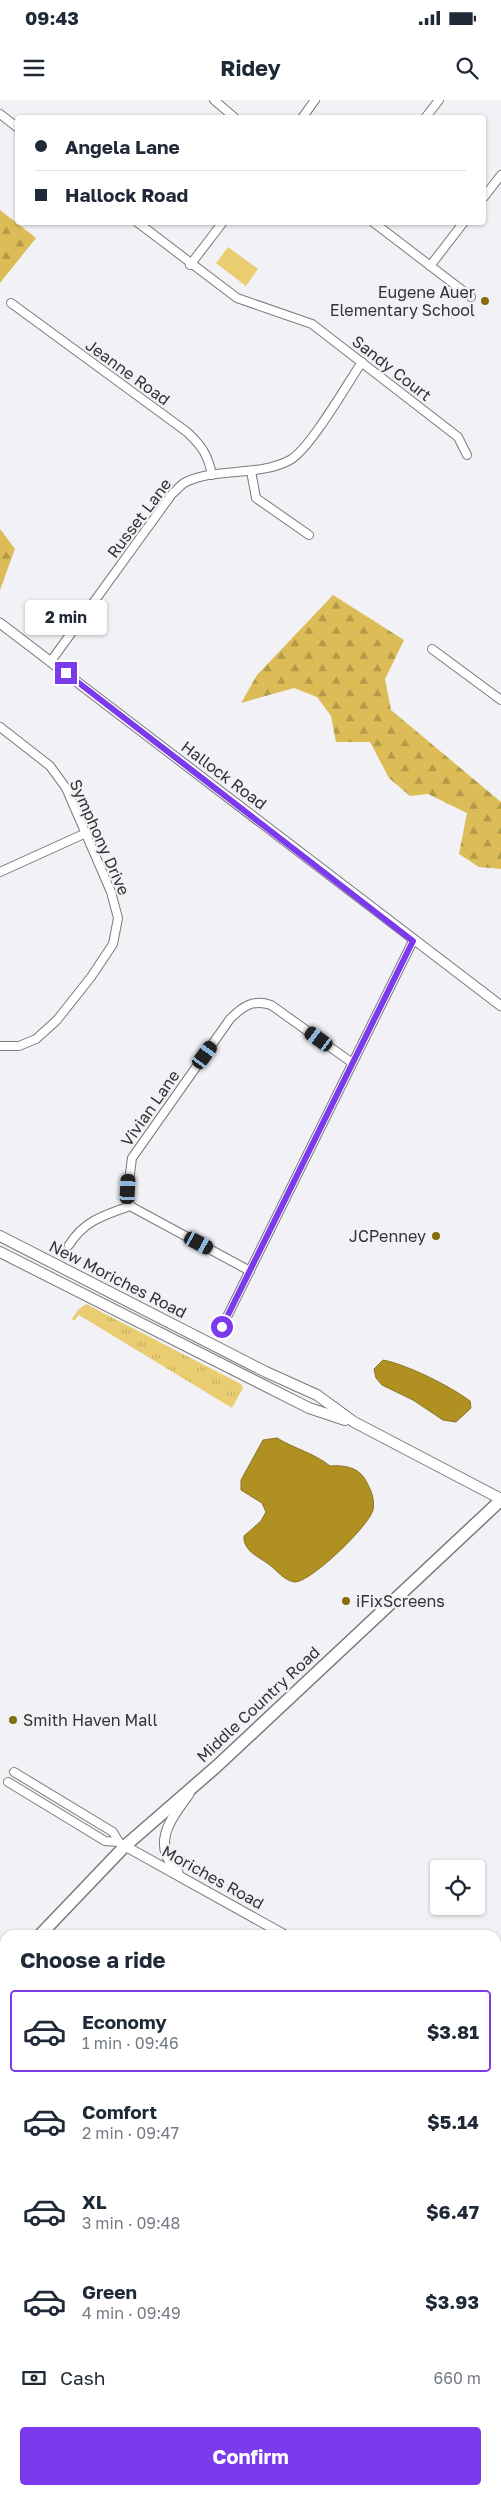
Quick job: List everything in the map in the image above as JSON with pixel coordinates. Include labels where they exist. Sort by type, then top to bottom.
[{"type":"main road","name":"New Moriches Road","points":[[0,1236],[266,1372],[317,1394],[354,1422],[501,1499]]},
{"type":"main road","name":"New Moriches Road","points":[[0,1252],[309,1408],[354,1422]]},
{"type":"main road","name":"Middle Country Road","points":[[45,1930],[122,1844],[196,1784],[501,1499]]},
{"type":"street","points":[[214,100],[232,115]]},
{"type":"street","points":[[304,115],[315,100]]},
{"type":"street","points":[[427,115],[439,100]]},
{"type":"street","points":[[0,114],[15,126]]},
{"type":"street","points":[[486,194],[501,175]]},
{"type":"street","name":"Sandy Court","points":[[140,225],[190,265],[204,272],[237,298],[312,324],[458,437],[467,455]]},
{"type":"street","points":[[190,265],[221,225]]},
{"type":"street","points":[[377,225],[471,297]]},
{"type":"street","points":[[430,266],[462,225]]},
{"type":"street","name":"Jeanne Road","points":[[11,303],[187,432],[201,445],[209,457],[212,475]]},
{"type":"street","name":"Russet Lane","points":[[51,661],[172,494],[184,482],[212,475],[251,471],[284,463],[301,453],[362,362]]},
{"type":"street","points":[[251,471],[256,498],[309,536]]},
{"type":"street","name":"Hallock Road","points":[[0,623],[413,941],[501,1006]]},
{"type":"street","points":[[432,649],[501,700]]},
{"type":"street","name":"Symphony Drive","points":[[0,727],[50,766],[66,788],[111,892],[118,918],[113,944],[91,977],[57,1020],[36,1039],[19,1046],[0,1046]]},
{"type":"street","points":[[0,872],[86,833]]},
{"type":"street","points":[[222,1327],[351,1062],[413,941]]},
{"type":"street","name":"Vivian Lane","points":[[130,1206],[128,1189],[129,1168],[132,1158],[230,1019],[242,1007],[257,1002],[271,1005],[351,1062]]},
{"type":"street","points":[[69,1246],[88,1224],[98,1217],[130,1206],[250,1271]]},
{"type":"street","points":[[14,1772],[114,1832],[122,1844]]},
{"type":"street","points":[[8,1782],[105,1841],[122,1844]]},
{"type":"street","points":[[184,1878],[173,1866],[165,1846],[165,1837],[168,1825],[196,1784]]},
{"type":"street","name":"Moriches Road","points":[[122,1844],[276,1930]]},
{"type":"green space","points":[[0,210],[15,222],[15,225],[19,225],[36,238],[0,283]]},
{"type":"green space","points":[[228,247],[258,269],[246,286],[216,263]]},
{"type":"green space","points":[[0,529],[15,549],[0,590]]},
{"type":"green space","points":[[333,595],[404,640],[385,679],[391,710],[501,802],[501,869],[479,867],[459,854],[467,813],[428,794],[410,796],[389,778],[370,742],[336,742],[331,716],[317,697],[294,688],[241,703],[257,675]]},
{"type":"green space","points":[[86,1304],[241,1384],[243,1388],[232,1408],[79,1315],[74,1321],[72,1319],[78,1310]]},
{"type":"shaded area","points":[[383,1360],[416,1371],[462,1395],[470,1401],[471,1408],[456,1422],[443,1420],[413,1400],[382,1385],[376,1378],[374,1369]]},
{"type":"shaded area","points":[[277,1438],[330,1466],[341,1466],[355,1470],[363,1476],[373,1498],[373,1510],[369,1518],[351,1540],[313,1573],[303,1580],[295,1582],[284,1577],[251,1552],[244,1541],[244,1536],[261,1521],[266,1512],[262,1503],[241,1490],[241,1480],[263,1440]]},
{"type":"place","name":"Eugene Auer Elementary School","points":[[485,301]]},
{"type":"place","name":"JCPenney","points":[[436,1236]]},
{"type":"place","name":"iFixScreens","points":[[346,1601]]},
{"type":"place","name":"Smith Haven Mall","points":[[13,1720]]},
{"type":"route","points":[[66,673],[413,941],[351,1062],[222,1327]]}]
